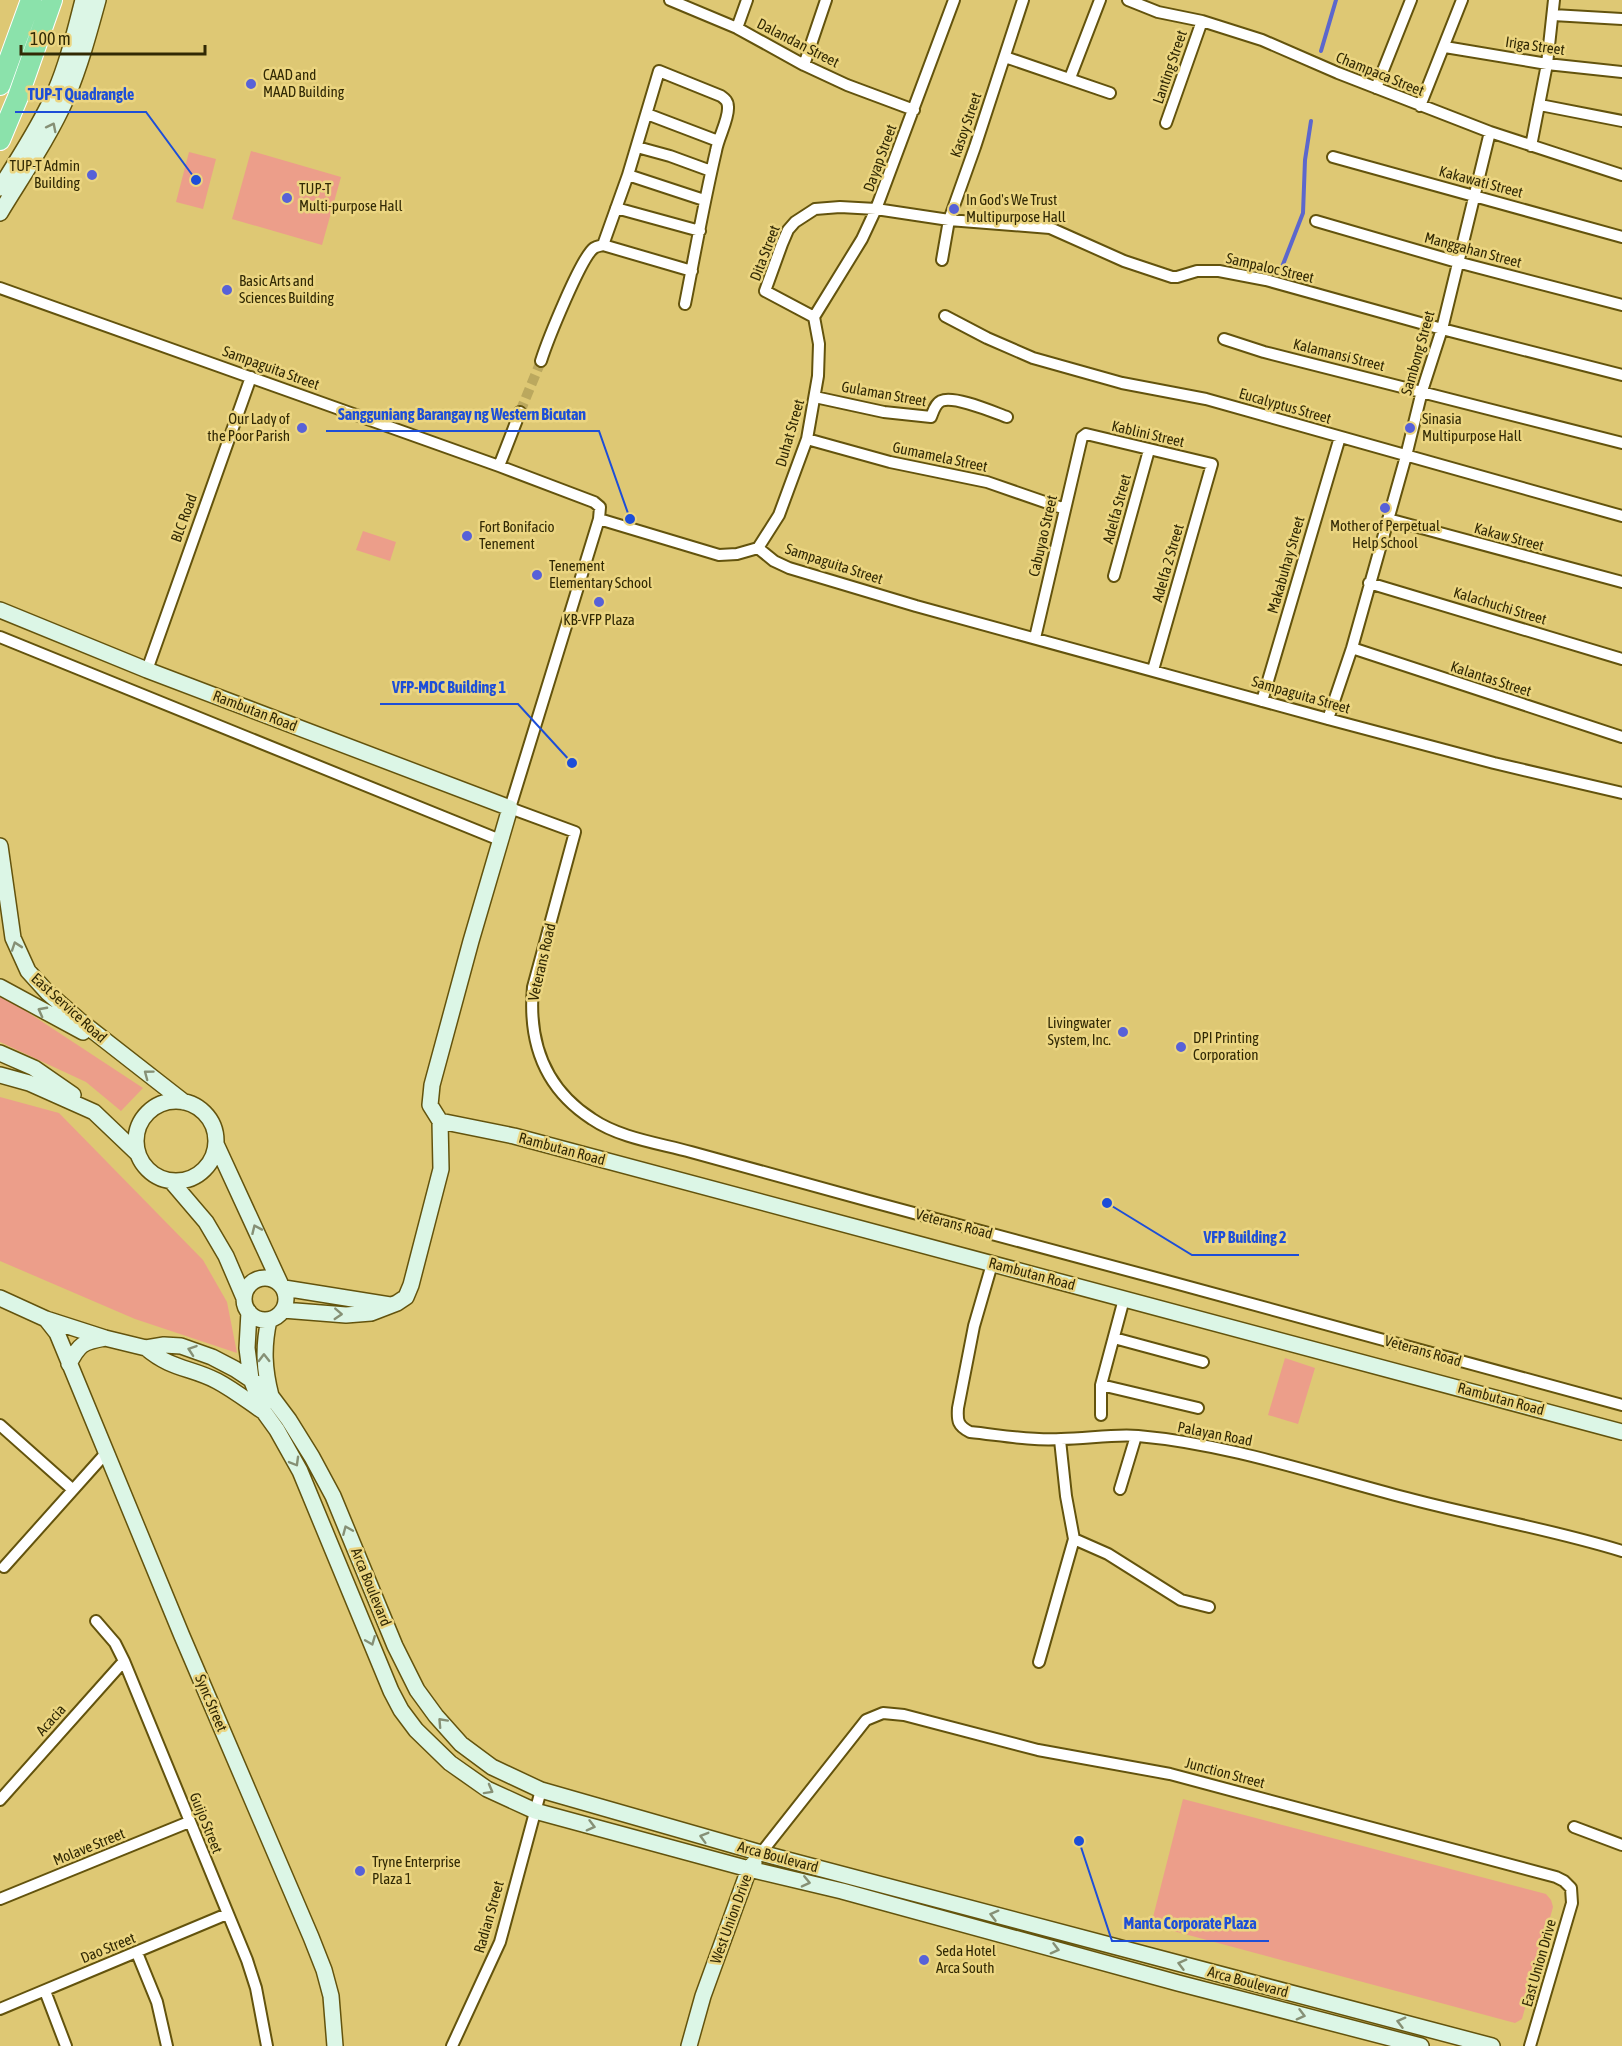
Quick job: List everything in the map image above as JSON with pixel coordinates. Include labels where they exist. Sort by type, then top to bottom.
[{"type":"highway","points":[[0,85],[31,0]]},
{"type":"highway","points":[[0,140],[18,97],[52,0]]},
{"type":"street","points":[[0,188],[38,127],[55,92],[68,59],[84,0]]},
{"type":"street","points":[[0,213],[49,133],[66,98],[80,62],[98,0]]},
{"type":"street","name":"Dalandan Street","points":[[670,0],[737,28],[847,85],[914,110]]},
{"type":"street","points":[[737,28],[747,0]]},
{"type":"street","points":[[804,64],[826,0]]},
{"type":"street","name":"Dayap Street","points":[[814,317],[862,240],[876,210],[954,0]]},
{"type":"street","name":"Kasoy Street","points":[[942,260],[949,220],[1023,0]]},
{"type":"street","points":[[1070,78],[1100,0]]},
{"type":"street","name":"Champaca Street","points":[[1128,0],[1158,12],[1202,21],[1262,40],[1420,106],[1490,132],[1622,175]]},
{"type":"street","points":[[1377,88],[1412,0]]},
{"type":"street","points":[[1420,106],[1462,0]]},
{"type":"street","points":[[1531,146],[1547,64],[1554,0]]},
{"type":"street","points":[[1553,15],[1622,19]]},
{"type":"street","name":"Lanting Street","points":[[1166,123],[1202,21]]},
{"type":"street","name":"Iriga Street","points":[[1445,47],[1547,64],[1622,72]]},
{"type":"street","points":[[1005,57],[1110,93]]},
{"type":"street","points":[[603,245],[628,175],[659,71],[721,96],[728,102],[729,109],[718,141],[704,200],[685,304]]},
{"type":"street","points":[[1540,105],[1622,121]]},
{"type":"street","points":[[647,114],[718,141]]},
{"type":"street","name":"Sambong Street","points":[[1328,719],[1352,648],[1422,391],[1442,329],[1490,132]]},
{"type":"street","points":[[637,147],[711,171]]},
{"type":"street","name":"Kakawati Street","points":[[1333,157],[1622,237]]},
{"type":"street","points":[[628,175],[704,200]]},
{"type":"street","name":"Dita Street","points":[[814,317],[765,291],[788,230],[795,222],[815,209],[840,207],[876,210]]},
{"type":"street","points":[[616,208],[700,231]]},
{"type":"street","name":"Sampaloc Street","points":[[876,210],[949,220],[1050,228],[1124,261],[1172,277],[1197,271],[1218,271],[1266,280],[1442,329],[1622,375]]},
{"type":"street","name":"Manggahan Street","points":[[1316,221],[1457,262],[1622,305]]},
{"type":"street","points":[[541,361],[569,292],[594,248],[603,245],[692,271]]},
{"type":"street","name":"Sampaguita Street","points":[[0,288],[594,502],[600,507],[599,519]]},
{"type":"street","name":"Eucalyptus Street","points":[[945,316],[987,338],[1033,357],[1122,383],[1206,399],[1622,516]]},
{"type":"street","name":"Duhat Street","points":[[758,548],[779,515],[807,439],[818,376],[819,344],[814,317]]},
{"type":"street","name":"Kalamansi Street","points":[[1224,339],[1264,352],[1622,443]]},
{"type":"street","name":"BLC Road","points":[[147,670],[251,377]]},
{"type":"street","name":"Gulaman Street","points":[[815,397],[884,412],[931,417],[936,406],[942,401],[953,400],[1007,417]]},
{"type":"street","points":[[499,466],[520,412]]},
{"type":"street","name":"Kablini Street","points":[[1081,441],[1086,434],[1212,464]]},
{"type":"street","name":"Makabuhay Street","points":[[1262,700],[1340,437]]},
{"type":"street","name":"Gumamela Street","points":[[807,439],[890,462],[987,482],[1065,509]]},
{"type":"street","name":"Cabuyao Street","points":[[1035,638],[1081,441]]},
{"type":"street","name":"Adelfa Street","points":[[1114,576],[1149,450]]},
{"type":"street","name":"Adelfa 2 Street","points":[[1153,670],[1212,464]]},
{"type":"street","points":[[284,1310],[346,1315],[371,1313],[406,1297],[411,1285],[441,1169],[440,1121],[430,1105],[432,1084],[500,840],[599,519],[719,555],[737,554],[758,548]]},
{"type":"street","name":"Kakaw Street","points":[[1388,519],[1622,582]]},
{"type":"street","name":"Sampaguita Street","points":[[758,548],[774,561],[789,568],[916,606],[1494,763],[1622,793]]},
{"type":"street","name":"Kalachuchi Street","points":[[1370,583],[1622,659]]},
{"type":"street","name":"Rambutan Road","points":[[0,610],[147,670],[510,808]]},
{"type":"street","name":"Rambutan Road","points":[[0,637],[500,840]]},
{"type":"street","name":"Kalantas Street","points":[[1352,648],[1622,737]]},
{"type":"street","name":"Veterans Road","points":[[510,808],[575,832],[533,987],[532,1029],[538,1054],[549,1076],[562,1094],[595,1121],[621,1133],[780,1177],[1622,1405]]},
{"type":"street","name":"East Service Road","points":[[0,846],[13,939],[28,971],[47,993],[184,1102]]},
{"type":"street","points":[[0,987],[112,1047]]},
{"type":"street","points":[[0,1053],[34,1068],[73,1095],[137,1153]]},
{"type":"street","points":[[0,1076],[37,1087],[94,1112]]},
{"type":"street","points":[[216,1144],[211,1161],[200,1174],[189,1180],[171,1181],[150,1172],[140,1160],[136,1140],[138,1128],[148,1112],[165,1102],[184,1102],[208,1116],[214,1129],[216,1144],[282,1286],[286,1303],[280,1314],[269,1320],[255,1317],[247,1305],[249,1285],[260,1278],[274,1279],[282,1286],[390,1305]]},
{"type":"street","name":"Rambutan Road","points":[[440,1121],[514,1136],[1622,1432]]},
{"type":"street","name":"Arca Boulevard","points":[[171,1181],[211,1229],[226,1256],[247,1305],[247,1348],[251,1379],[264,1412],[277,1430],[300,1472],[391,1691],[401,1710],[421,1736],[450,1763],[487,1790],[534,1811],[1421,2046]]},
{"type":"street","name":"Palayan Road","points":[[992,1264],[974,1326],[957,1420],[960,1427],[970,1432],[1060,1440],[1136,1436],[1231,1452],[1495,1520],[1579,1538],[1622,1551]]},
{"type":"street","name":"Arca Boulevard","points":[[0,1298],[46,1319],[105,1338],[146,1348],[164,1345],[181,1346],[212,1357],[251,1379],[271,1396],[312,1457],[333,1496],[395,1646],[417,1690],[436,1716],[462,1744],[492,1767],[541,1790],[761,1853],[1492,2046]]},
{"type":"street","points":[[1101,1415],[1101,1385],[1124,1299]]},
{"type":"street","name":"Sync Street","points":[[46,1319],[57,1333],[324,1970],[331,1996],[335,2046]]},
{"type":"street","name":"Arca Boulevard","points":[[269,1320],[264,1355],[271,1396]]},
{"type":"street","points":[[69,1364],[86,1341],[105,1338]]},
{"type":"street","points":[[1114,1338],[1203,1362]]},
{"type":"street","name":"Arca Boulevard","points":[[146,1348],[158,1359],[217,1381],[264,1412]]},
{"type":"street","points":[[1101,1385],[1198,1408]]},
{"type":"street","points":[[0,1425],[72,1489]]},
{"type":"street","points":[[1120,1489],[1136,1436]]},
{"type":"street","points":[[1039,1662],[1074,1539],[1066,1496],[1060,1440]]},
{"type":"street","points":[[4,1568],[106,1453]]},
{"type":"street","points":[[1074,1539],[1108,1554],[1181,1600],[1209,1607]]},
{"type":"street","name":"Guijo Street","points":[[96,1622],[116,1643],[227,1914],[256,1988],[267,2046]]},
{"type":"street","name":"Acacia","points":[[0,1800],[124,1661]]},
{"type":"street","name":"Junction Street","points":[[866,1720],[883,1713],[893,1713],[1038,1750],[1170,1774],[1556,1877],[1571,1888]]},
{"type":"street","name":"West Union Drive","points":[[689,2046],[703,1996],[749,1869],[866,1720]]},
{"type":"street","name":"Radian Street","points":[[452,2046],[500,1942],[541,1790]]},
{"type":"street","name":"Molave Street","points":[[1,1895],[189,1822]]},
{"type":"street","points":[[1574,1827],[1622,1845]]},
{"type":"street","name":"East Union Drive","points":[[1530,2046],[1572,1902],[1571,1888]]},
{"type":"street","name":"Dao Street","points":[[0,2009],[227,1914]]},
{"type":"street","points":[[137,1953],[157,2002],[167,2046]]},
{"type":"street","points":[[45,1990],[66,2046]]},
{"type":"shaded area","name":"TUP-T Multi-purpose Hall","points":[[251,151],[341,177],[322,245],[232,219]]},
{"type":"shaded area","points":[[189,152],[216,159],[203,209],[176,202]]},
{"type":"shaded area","points":[[363,531],[396,542],[390,561],[356,550]]},
{"type":"shaded area","points":[[0,994],[143,1088],[121,1111],[86,1082],[0,1042]]},
{"type":"shaded area","points":[[0,1097],[59,1113],[203,1260],[227,1302],[237,1353],[135,1319],[0,1261]]},
{"type":"shaded area","points":[[1285,1358],[1315,1368],[1298,1424],[1268,1415]]},
{"type":"shaded area","points":[[1183,1799],[1546,1894],[1553,1907],[1522,2019],[1515,2023],[1151,1925]]},
{"type":"waterway","points":[[1321,51],[1336,0]]},
{"type":"waterway","points":[[1282,267],[1303,213],[1305,160],[1311,121]]},
{"type":"tunnel","points":[[520,412],[541,361]]},
{"type":"place","name":"CAAD and MAAD Building","points":[[251,84]]},
{"type":"place","name":"TUP-T Admin Building","points":[[92,175]]},
{"type":"place","name":"TUP-T Quadrangle","points":[[196,180]]},
{"type":"place","name":"TUP-T Multi-purpose Hall","points":[[287,198]]},
{"type":"place","name":"In God's We Trust Multipurpose Hall","points":[[954,209]]},
{"type":"place","name":"Basic Arts and Sciences Building","points":[[227,290]]},
{"type":"place","name":"Our Lady of the Poor Parish","points":[[302,428]]},
{"type":"place","name":"Sinasia Multipurpose Hall","points":[[1410,428]]},
{"type":"place","name":"Mother of Perpetual Help School","points":[[1385,508]]},
{"type":"place","name":"Sangguniang Barangay ng Western Bicutan","points":[[630,519]]},
{"type":"place","name":"Fort Bonifacio Tenement","points":[[467,536]]},
{"type":"place","name":"Tenement Elementary School","points":[[537,575]]},
{"type":"place","name":"KB-VFP Plaza","points":[[599,602]]},
{"type":"place","name":"VFP-MDC Building 1","points":[[572,763]]},
{"type":"place","name":"Livingwater System, Inc.","points":[[1123,1032]]},
{"type":"place","name":"DPI Printing Corporation","points":[[1181,1047]]},
{"type":"place","name":"VFP Building 2","points":[[1107,1203]]},
{"type":"place","name":"Manta Corporate Plaza","points":[[1079,1841]]},
{"type":"place","name":"Tryne Enterprise Plaza 1","points":[[360,1871]]},
{"type":"place","name":"Seda Hotel Arca South","points":[[924,1960]]}]
